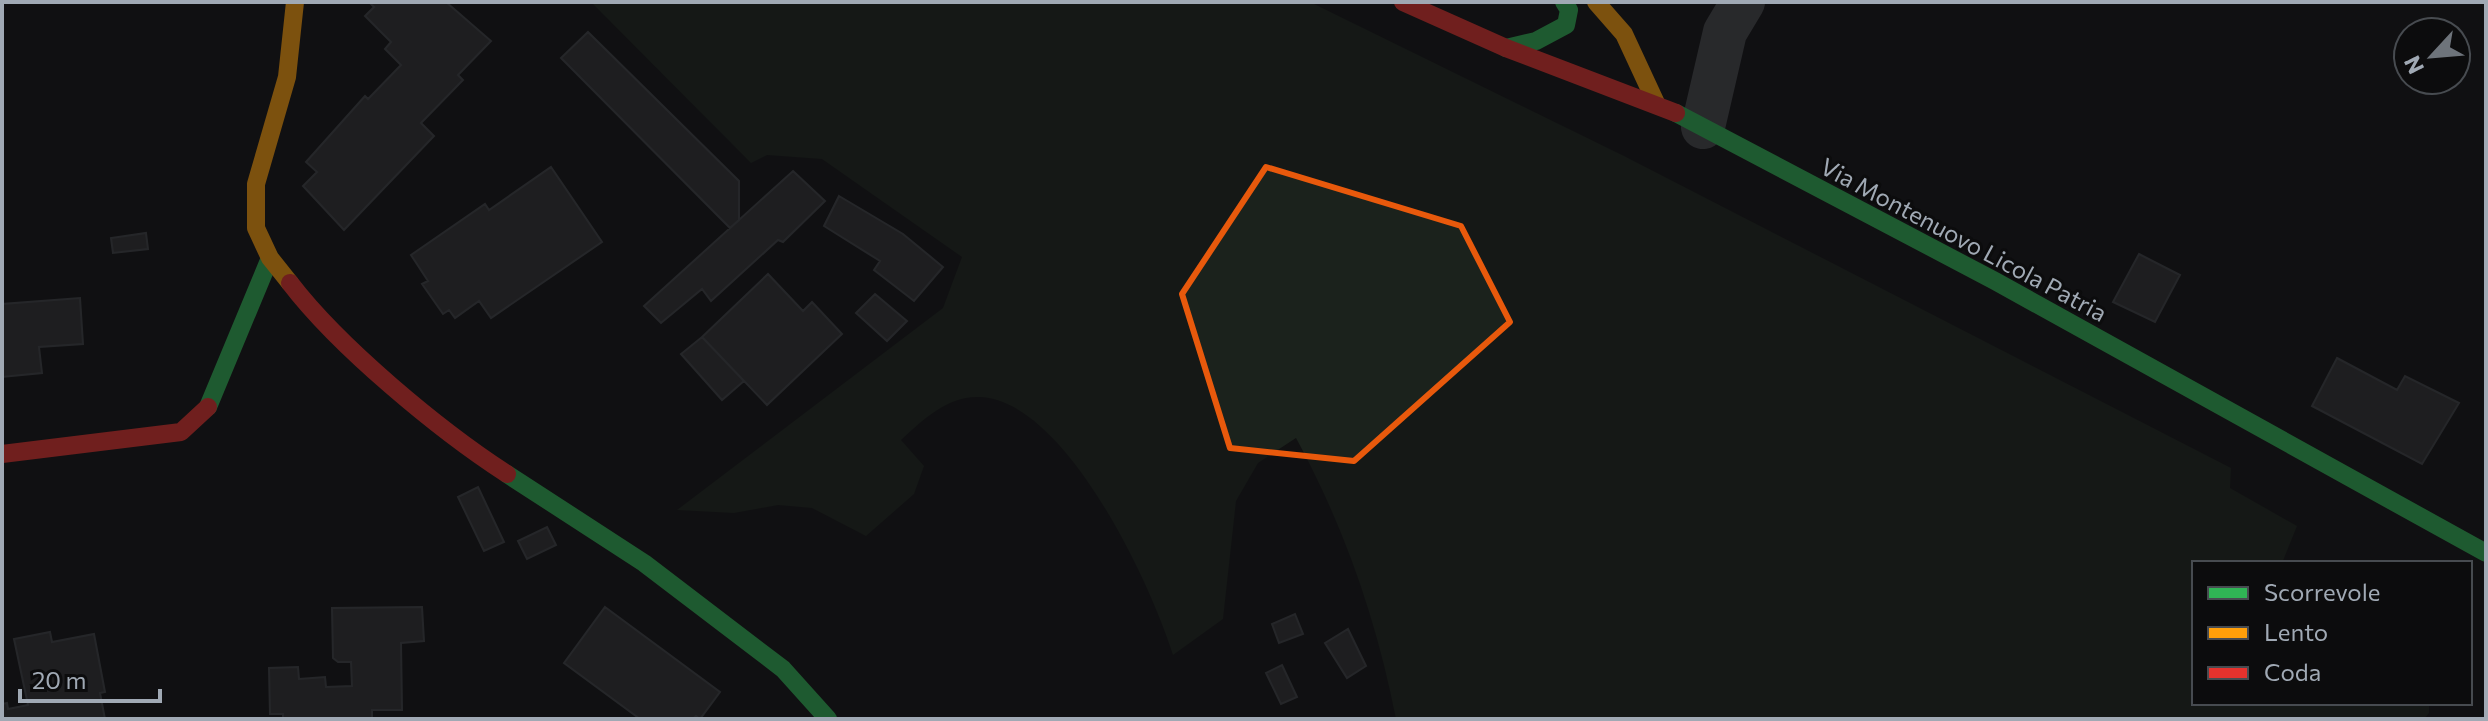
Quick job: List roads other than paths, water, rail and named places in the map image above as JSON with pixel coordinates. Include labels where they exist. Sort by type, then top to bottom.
[{"type":"street","points":[[295,2],[287,77],[256,184],[256,228],[270,258],[301,298],[366,361],[470,450],[644,563],[783,669],[828,719]]},
{"type":"street","name":"Via Montenuovo Licola Patria","points":[[1403,2],[1506,48],[1656,103],[1995,281],[2486,553]]},
{"type":"street","points":[[1506,48],[1536,41],[1566,25],[1569,10],[1564,2]]},
{"type":"street","points":[[1596,2],[1624,34],[1656,103]]},
{"type":"street","points":[[1703,127],[1725,32],[1743,2]]},
{"type":"street","points":[[2,454],[181,432],[207,410],[270,258]]}]
